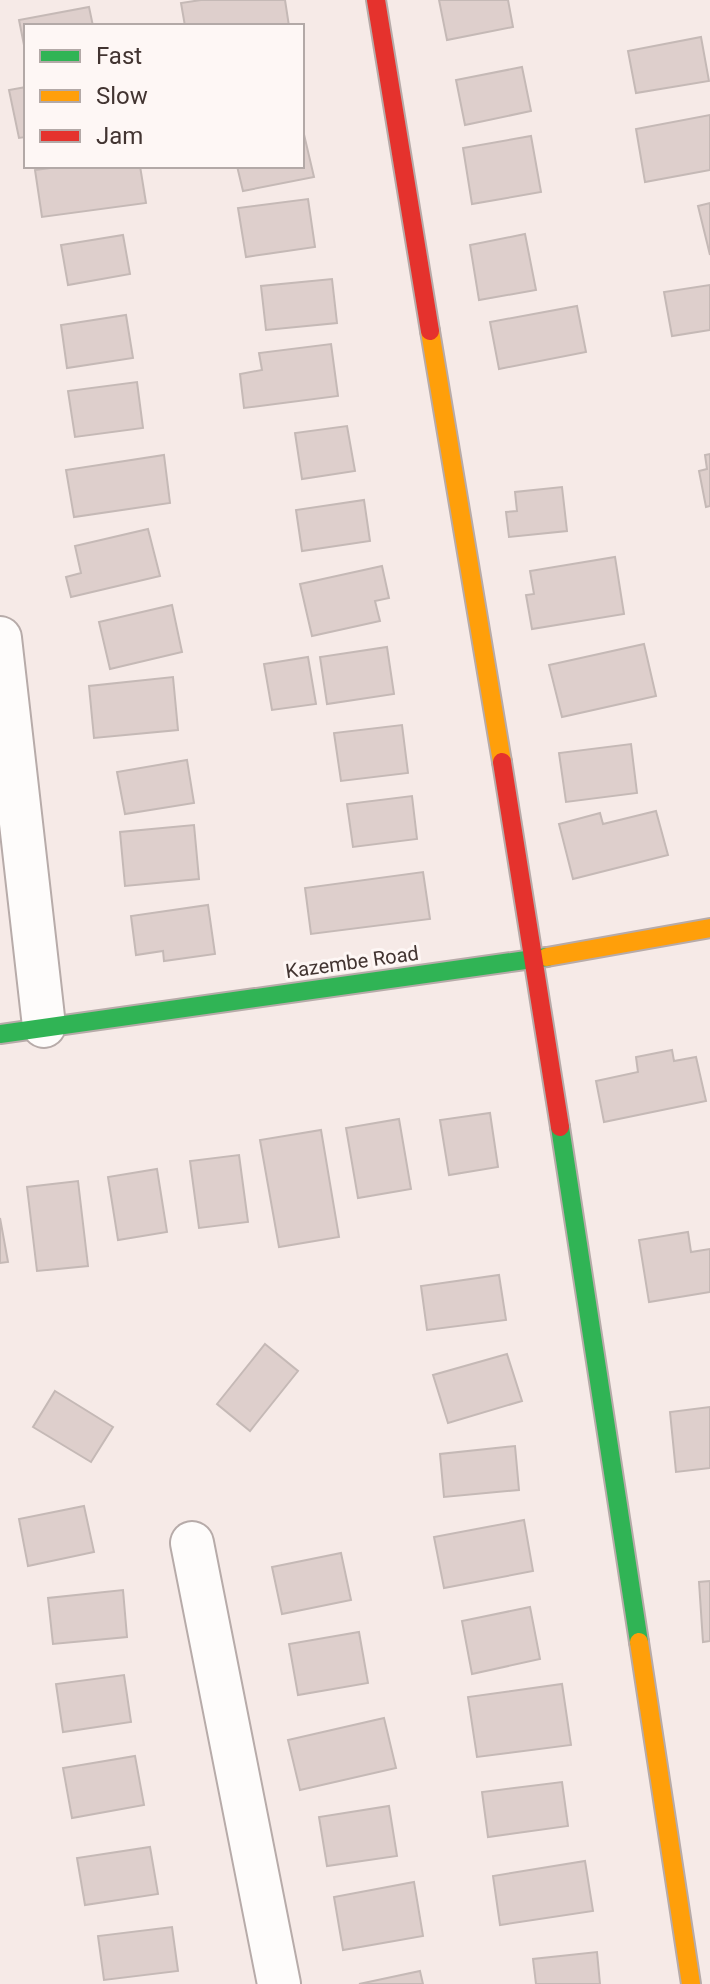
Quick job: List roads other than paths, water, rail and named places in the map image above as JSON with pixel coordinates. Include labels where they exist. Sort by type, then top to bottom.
[{"type":"street","points":[[376,0],[534,959],[691,1984]]},
{"type":"street","points":[[0,638],[44,1026]]},
{"type":"street","name":"Kazembe Road","points":[[0,1034],[534,959],[710,928]]},
{"type":"street","points":[[192,1543],[279,1984]]}]
